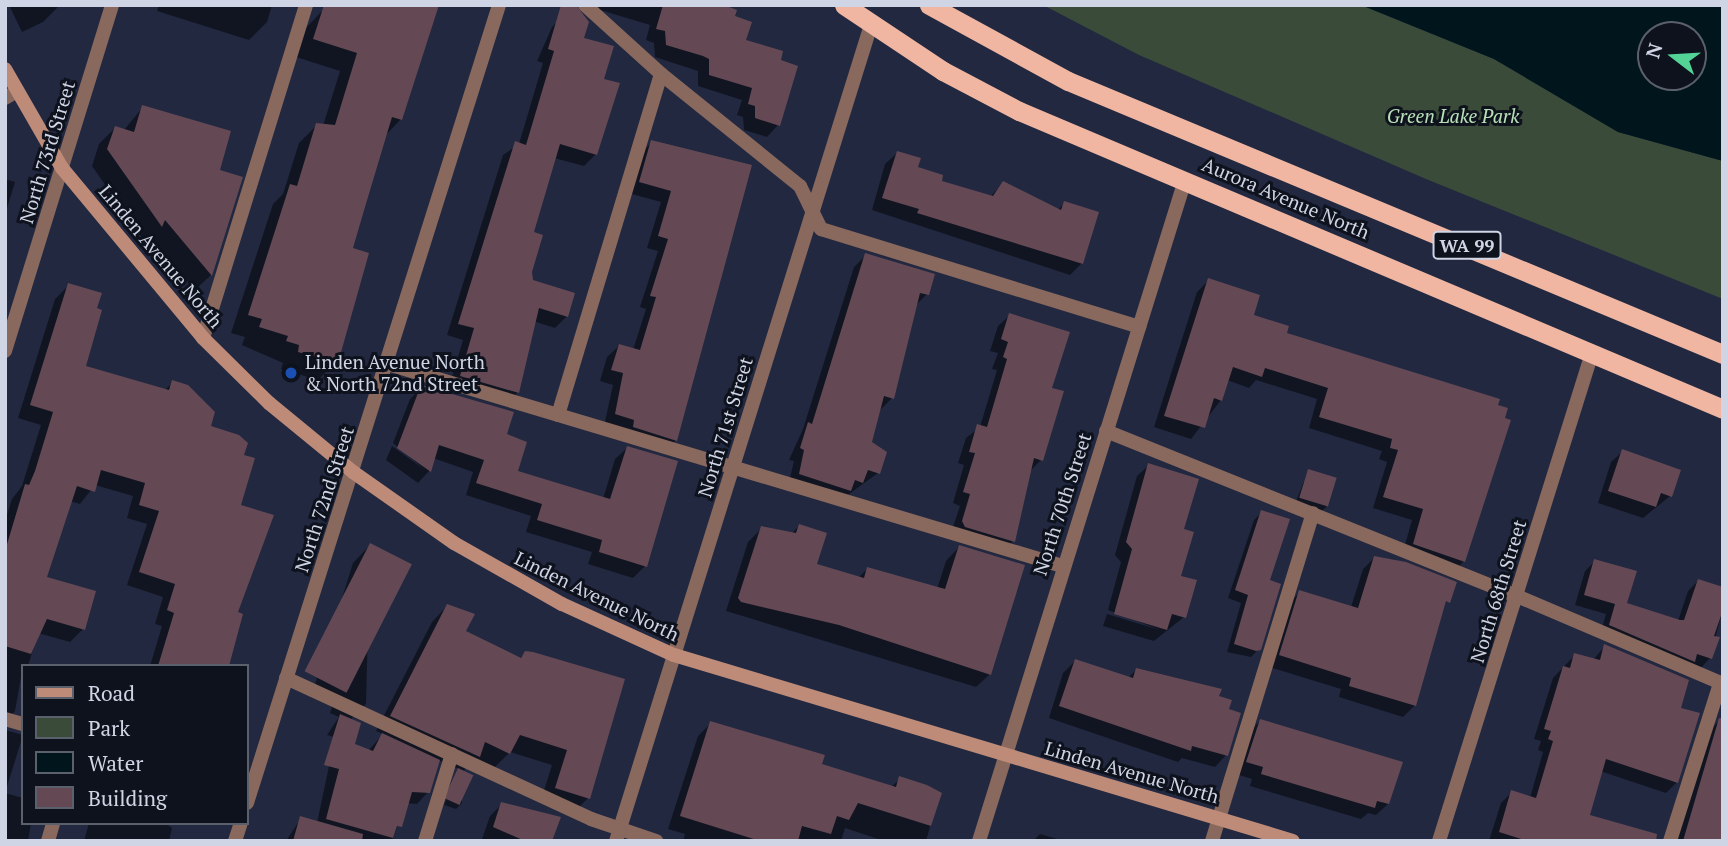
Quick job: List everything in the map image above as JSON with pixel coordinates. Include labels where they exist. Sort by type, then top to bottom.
[{"type":"highway","name":"Aurora Avenue North","points":[[844,5],[871,24],[1019,111],[1723,409]]},
{"type":"highway","name":"Aurora Avenue North","points":[[929,5],[1068,81],[1723,354]]},
{"type":"main road","name":"Linden Avenue North","points":[[5,69],[11,94],[62,168],[204,338],[269,402],[353,472],[507,575],[674,655],[1293,841]]},
{"type":"street","name":"North 73rd Street","points":[[5,351],[112,5]]},
{"type":"street","points":[[204,338],[306,5]]},
{"type":"street","name":"North 72nd Street","points":[[248,796],[388,364],[499,5]]},
{"type":"street","points":[[585,5],[661,74],[800,186],[821,229],[1139,327]]},
{"type":"street","name":"North 71st Street","points":[[618,835],[871,24]]},
{"type":"street","points":[[558,415],[661,74]]},
{"type":"street","name":"North 70th Street","points":[[979,841],[1062,566],[1185,180]]},
{"type":"street","name":"North 68th Street","points":[[1439,841],[1592,353]]},
{"type":"street","points":[[388,364],[1062,566]]},
{"type":"street","points":[[1106,432],[1517,596],[1721,684],[1670,841]]},
{"type":"street","points":[[1212,841],[1312,513]]},
{"type":"street","points":[[286,678],[452,754],[618,835],[656,841]]},
{"type":"street","points":[[425,841],[452,754]]},
{"type":"green space","name":"Green Lake Park","points":[[1043,5],[1361,5],[1494,59],[1618,132],[1723,161],[1723,299],[1426,179],[1139,55]]},
{"type":"water","points":[[1361,5],[1723,5],[1723,161],[1618,132],[1494,59]]},
{"type":"building","points":[[324,5],[439,5],[402,120],[392,117],[353,248],[369,253],[338,363],[298,352],[299,345],[286,341],[288,336],[259,327],[262,319],[248,315],[290,184],[297,186],[316,123],[335,125],[357,53],[313,39]]},
{"type":"building","points":[[561,5],[576,5],[589,22],[584,38],[614,46],[604,79],[620,83],[597,155],[560,144],[534,232],[543,235],[532,272],[533,280],[575,293],[568,317],[539,308],[519,393],[460,376],[474,328],[458,324],[515,141],[526,145],[554,51],[548,49]]},
{"type":"building","points":[[663,5],[724,5],[737,10],[735,16],[752,22],[746,40],[783,51],[781,60],[798,66],[780,126],[755,118],[755,106],[748,104],[752,88],[709,75],[709,59],[666,45],[665,31],[656,29]]},
{"type":"building","points":[[142,105],[231,131],[220,170],[243,177],[212,276],[165,220],[162,227],[107,149],[115,126],[134,132]]},
{"type":"building","points":[[651,140],[752,165],[677,441],[633,427],[634,420],[615,414],[623,373],[611,370],[619,344],[640,350],[656,297],[650,296],[668,239],[658,236],[671,191],[639,182]]},
{"type":"building","points":[[897,151],[921,158],[918,167],[943,175],[942,181],[993,196],[1003,181],[1061,210],[1064,201],[1099,212],[1083,264],[917,213],[919,209],[882,198]]},
{"type":"building","points":[[865,253],[935,274],[929,295],[920,293],[894,399],[884,396],[872,442],[887,452],[880,474],[868,470],[863,483],[855,480],[851,491],[799,474],[804,450],[800,448],[808,422],[812,424]]},
{"type":"building","points":[[1208,278],[1260,295],[1254,315],[1289,326],[1287,333],[1500,399],[1498,405],[1508,408],[1505,418],[1511,420],[1465,562],[1413,544],[1423,509],[1383,497],[1398,450],[1390,448],[1392,439],[1319,417],[1328,388],[1265,368],[1262,377],[1233,367],[1222,401],[1214,398],[1205,428],[1164,416]]},
{"type":"building","points":[[68,283],[102,293],[97,308],[102,310],[86,366],[169,390],[172,380],[188,385],[215,412],[211,426],[239,435],[248,443],[244,455],[255,458],[241,505],[274,515],[238,612],[243,614],[230,664],[159,664],[174,613],[167,610],[175,584],[139,572],[159,511],[139,505],[145,483],[101,470],[95,492],[77,486],[47,577],[96,591],[85,630],[47,619],[31,654],[5,646],[5,551],[25,484],[29,485],[35,471],[53,412],[30,405]]},
{"type":"building","points":[[1009,313],[1070,332],[1052,388],[1064,391],[1043,461],[1034,458],[1015,542],[965,527],[962,521],[970,494],[963,492],[975,453],[969,452],[977,424],[987,427],[1007,359],[1003,357],[1008,342],[1001,339]]},
{"type":"building","points":[[421,385],[514,412],[507,434],[527,442],[518,471],[610,499],[627,446],[678,461],[647,567],[599,552],[602,540],[537,520],[542,504],[476,483],[484,460],[439,445],[431,472],[397,448]]},
{"type":"building","points":[[1622,449],[1681,470],[1672,497],[1661,493],[1656,507],[1608,491]]},
{"type":"building","points":[[1148,463],[1199,479],[1184,529],[1194,532],[1181,576],[1197,580],[1186,618],[1172,614],[1167,630],[1114,614],[1132,549],[1126,542]]},
{"type":"building","points":[[1308,469],[1337,478],[1328,506],[1299,498]]},
{"type":"building","points":[[1261,510],[1290,519],[1270,580],[1281,584],[1261,650],[1256,651],[1234,644],[1248,595],[1235,590]]},
{"type":"building","points":[[799,524],[827,533],[817,564],[864,578],[867,567],[945,589],[959,545],[1025,565],[991,675],[839,625],[741,602],[738,598],[761,526],[796,533]]},
{"type":"building","points":[[370,543],[412,564],[347,693],[305,671]]},
{"type":"building","points":[[1374,556],[1406,562],[1457,582],[1450,603],[1446,601],[1416,706],[1349,686],[1351,678],[1279,655],[1299,590],[1358,608]]},
{"type":"building","points":[[1594,559],[1637,571],[1627,603],[1680,620],[1684,620],[1698,579],[1723,587],[1723,610],[1714,636],[1720,637],[1712,659],[1697,654],[1695,662],[1609,625],[1615,604],[1584,595]]},
{"type":"building","points":[[447,604],[475,614],[466,631],[521,658],[525,651],[533,652],[625,679],[590,799],[555,788],[567,750],[520,735],[510,754],[485,742],[480,757],[390,716]]},
{"type":"building","points":[[1604,644],[1689,680],[1681,708],[1700,713],[1678,783],[1606,759],[1590,815],[1657,834],[1656,841],[1528,841],[1499,832],[1511,790],[1536,798],[1553,741],[1548,739],[1551,731],[1544,729],[1563,666],[1570,668],[1574,653],[1600,660]]},
{"type":"building","points":[[1075,659],[1133,678],[1136,668],[1222,689],[1219,696],[1232,700],[1229,709],[1241,713],[1228,756],[1192,746],[1191,751],[1059,706]]},
{"type":"building","points":[[340,714],[361,723],[355,744],[373,751],[382,733],[440,760],[430,793],[412,792],[402,827],[397,826],[393,838],[326,819],[339,769],[324,765]]},
{"type":"building","points":[[1719,718],[1723,719],[1723,841],[1683,841]]},
{"type":"building","points":[[1260,719],[1403,762],[1389,804],[1377,801],[1375,808],[1261,774],[1263,767],[1246,762]]},
{"type":"building","points":[[710,721],[825,755],[822,764],[896,787],[899,776],[927,785],[942,793],[931,826],[858,803],[849,820],[837,816],[831,834],[802,826],[798,841],[760,841],[680,816]]},
{"type":"building","points":[[458,768],[473,775],[459,805],[444,798]]},
{"type":"building","points":[[501,802],[561,817],[552,841],[525,841],[493,827]]},
{"type":"building","points":[[300,816],[363,834],[362,841],[293,841]]},
{"type":"place","name":"Linden Avenue North & North 72nd Street","points":[[291,373]]}]
